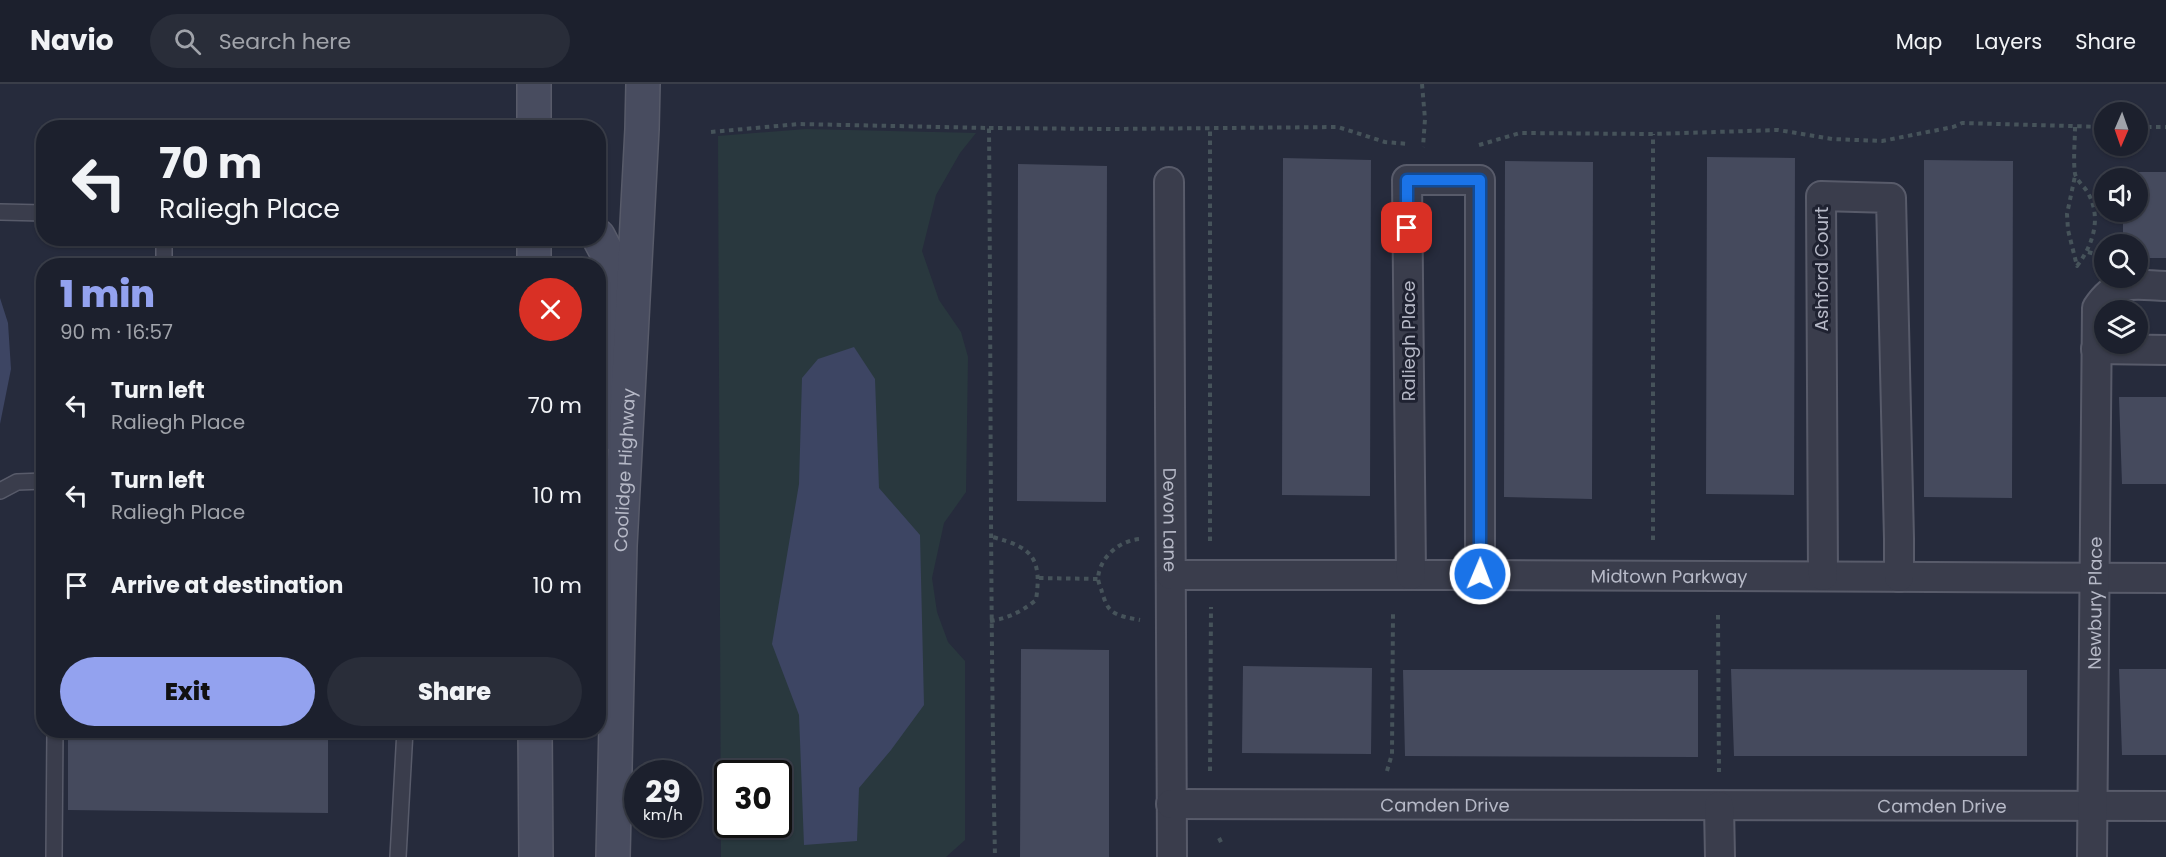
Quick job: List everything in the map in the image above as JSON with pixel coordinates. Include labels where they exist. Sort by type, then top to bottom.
[{"type":"main road","points":[[534,84],[534,120]]},
{"type":"main road","name":"Coolidge Highway","points":[[613,857],[620,546],[643,84]]},
{"type":"main road","points":[[603,246],[608,255],[606,354]]},
{"type":"main road","points":[[606,510],[620,546]]},
{"type":"main road","points":[[534,738],[536,857]]},
{"type":"street","name":"Raliegh Place","points":[[1411,575],[1407,180],[1480,180],[1480,574]]},
{"type":"street","name":"Devon Lane","points":[[1169,182],[1172,857]]},
{"type":"street","name":"Ashford Court","points":[[1823,576],[1821,196],[1891,198],[1899,577]]},
{"type":"street","name":"Newbury Place","points":[[2102,300],[2106,294],[2122,285],[2166,286]]},
{"type":"street","points":[[2148,350],[2166,350]]},
{"type":"street","name":"Newbury Place","points":[[2092,857],[2096,354]]},
{"type":"street","name":"Midtown Parkway","points":[[1171,575],[1480,574],[2166,578]]},
{"type":"street","points":[[1719,793],[1720,857]]},
{"type":"street","name":"Camden Drive","points":[[1171,804],[1719,793],[2092,806],[2166,806]]},
{"type":"lane","points":[[0,212],[36,213]]},
{"type":"lane","points":[[0,490],[17,482],[36,481]]},
{"type":"lane","points":[[54,857],[56,738]]},
{"type":"lane","points":[[398,857],[405,738]]},
{"type":"path","points":[[1422,84],[1425,119],[1422,154]]},
{"type":"path","points":[[1477,146],[1520,133],[1653,134],[1778,130],[1832,140],[1882,141],[1953,127],[1962,123],[2094,127]]},
{"type":"path","points":[[711,132],[800,124],[989,128],[1338,126],[1385,142],[1433,146]]},
{"type":"path","points":[[2075,127],[2075,176],[2067,214],[2068,230],[2077,266],[2088,252],[2094,237],[2095,214],[2089,194],[2075,176]]},
{"type":"path","points":[[2148,127],[2166,127]]},
{"type":"path","points":[[989,128],[992,537],[990,621],[995,857]]},
{"type":"path","points":[[1210,128],[1211,548]]},
{"type":"path","points":[[1653,134],[1653,540]]},
{"type":"path","points":[[990,621],[1005,619],[1022,612],[1036,600],[1039,578],[1036,562],[1024,551],[1013,542],[992,537]]},
{"type":"path","points":[[1145,538],[1127,540],[1111,551],[1102,566],[1098,579],[1104,599],[1111,611],[1122,617],[1149,622]]},
{"type":"path","points":[[1039,578],[1098,579]]},
{"type":"path","points":[[1210,775],[1211,604]]},
{"type":"path","points":[[1386,774],[1392,754],[1393,613]]},
{"type":"path","points":[[1718,615],[1719,793]]},
{"type":"shaded area","points":[[806,129],[976,133],[960,153],[936,195],[922,251],[939,300],[961,332],[968,357],[966,492],[944,523],[932,578],[937,612],[948,642],[965,661],[965,840],[946,857],[721,857],[721,838],[792,838],[792,760],[721,760],[718,136]]},
{"type":"water","points":[[0,298],[8,323],[11,369],[0,424]]},
{"type":"water","points":[[854,347],[875,379],[879,488],[920,535],[924,705],[859,788],[857,841],[804,845],[799,715],[772,644],[799,484],[802,378],[818,359]]},
{"type":"building","points":[[1707,157],[1795,158],[1794,495],[1706,494]]},
{"type":"building","points":[[1283,158],[1371,160],[1370,496],[1282,495]]},
{"type":"building","points":[[1924,160],[2013,161],[2012,498],[1924,497]]},
{"type":"building","points":[[1505,161],[1593,162],[1592,499],[1504,497]]},
{"type":"building","points":[[1018,164],[1107,166],[1106,502],[1017,501]]},
{"type":"building","points":[[2148,172],[2166,172],[2166,258],[2148,258],[2148,234],[2123,234],[2123,222],[2148,222]]},
{"type":"building","points":[[2119,397],[2166,397],[2166,484],[2122,484]]},
{"type":"building","points":[[1021,649],[1109,650],[1109,857],[1020,857]]},
{"type":"building","points":[[1243,666],[1372,668],[1371,754],[1242,753]]},
{"type":"building","points":[[1731,669],[2027,670],[2027,756],[1734,756]]},
{"type":"building","points":[[2119,669],[2166,669],[2166,755],[2122,755]]},
{"type":"building","points":[[1403,670],[1698,670],[1698,757],[1405,756]]},
{"type":"building","points":[[68,738],[328,738],[328,813],[68,810]]},
{"type":"route","points":[[1407,228],[1407,180],[1480,180],[1480,574]]}]
